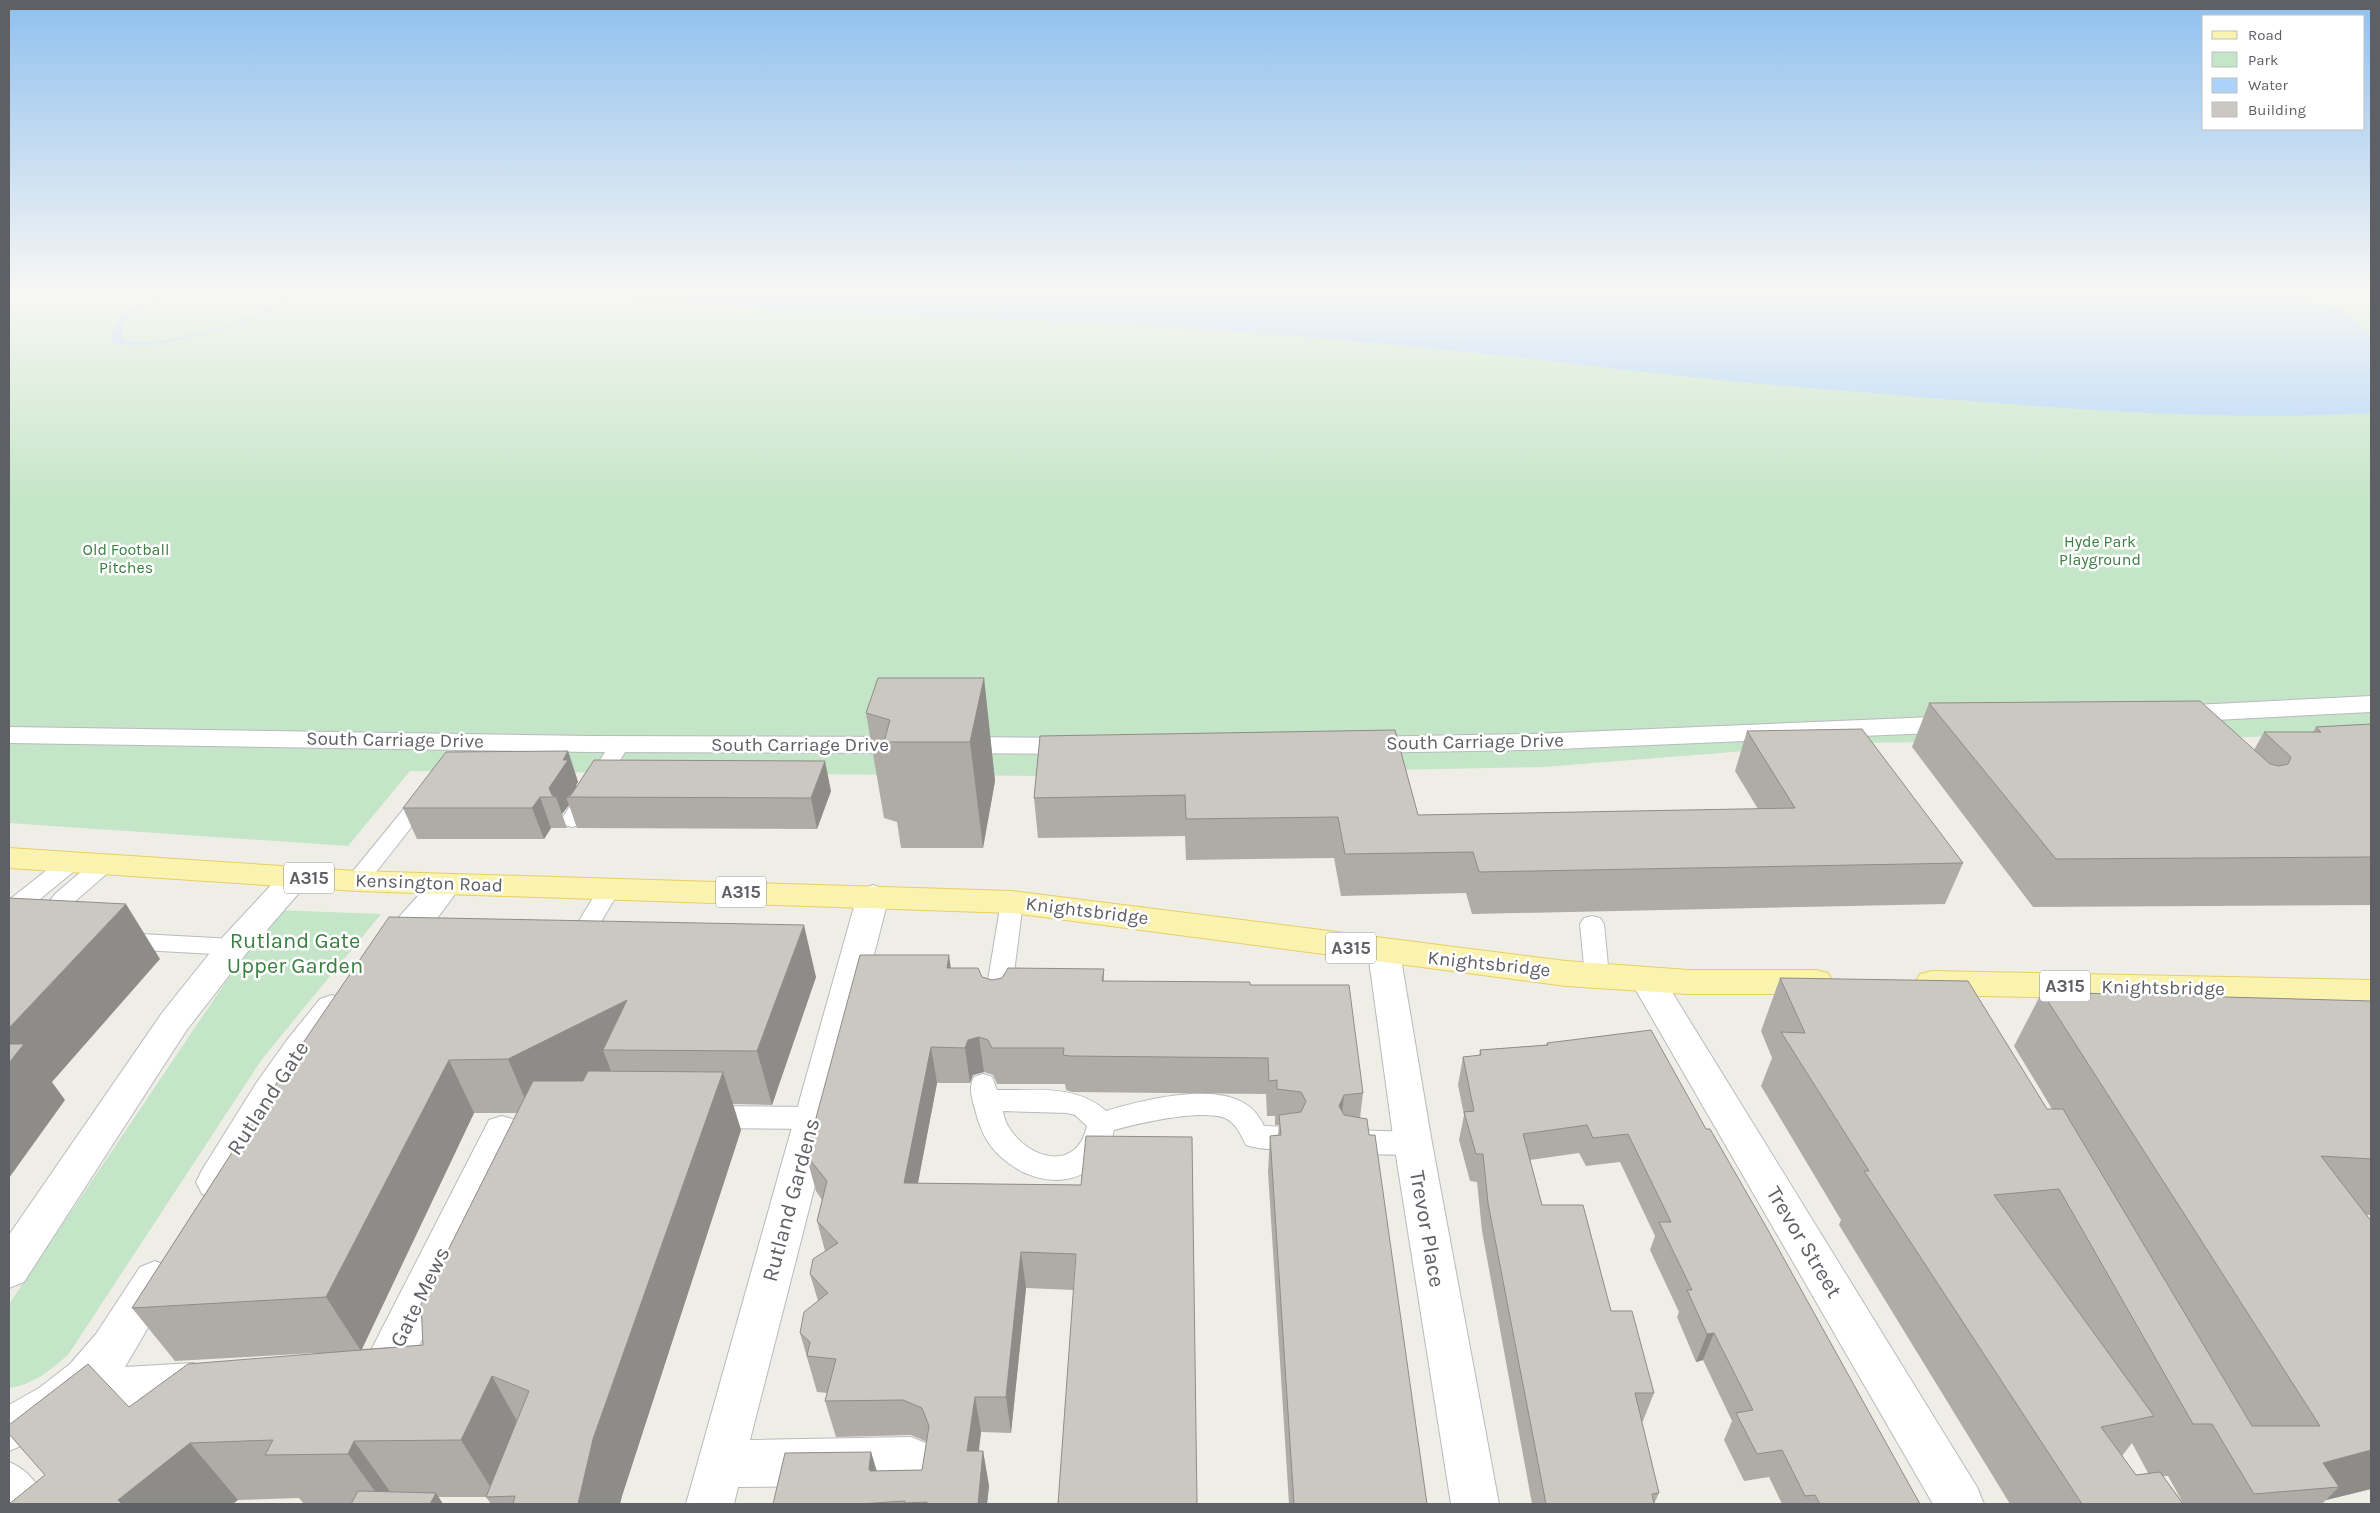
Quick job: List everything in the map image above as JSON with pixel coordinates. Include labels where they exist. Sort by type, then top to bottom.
[{"type":"main road","name":"Kensington Road","points":[[9,858],[295,878],[610,888]]},
{"type":"main road","name":"Knightsbridge","points":[[610,888],[1012,902],[1087,909],[1384,953],[1596,976],[1647,980],[1851,982]]},
{"type":"main road","name":"Knightsbridge","points":[[1901,983],[2371,992]]},
{"type":"street","points":[[2160,720],[2371,704]]},
{"type":"street","name":"South Carriage Drive","points":[[1337,745],[1571,740],[1980,723]]},
{"type":"street","name":"South Carriage Drive","points":[[9,735],[620,744],[1099,746]]},
{"type":"street","points":[[9,1269],[174,1022],[233,947],[295,878]]},
{"type":"street","name":"Rutland Gate","points":[[196,1214],[254,1115],[302,1043],[358,979],[421,932],[446,884]]},
{"type":"street","name":"Rutland Gardens","points":[[715,1484],[873,896]]},
{"type":"street","name":"Trevor Place","points":[[1384,953],[1412,1143],[1475,1504]]},
{"type":"street","name":"Trevor Street","points":[[1647,980],[1960,1504]]},
{"type":"street","name":"Gate Mews","points":[[334,1376],[382,1373],[502,1131]]},
{"type":"street","points":[[9,1428],[46,1409],[72,1391],[96,1370],[170,1255]]},
{"type":"street","points":[[72,1391],[226,1383]]},
{"type":"street","points":[[715,1484],[911,1461],[904,1504]]},
{"type":"lane","points":[[572,820],[620,744]]},
{"type":"lane","points":[[357,881],[414,810]]},
{"type":"lane","points":[[9,912],[70,863]]},
{"type":"lane","points":[[61,936],[49,930],[47,923],[50,914],[103,865]]},
{"type":"lane","points":[[551,937],[580,938],[610,888]]},
{"type":"lane","points":[[997,1004],[1012,902]]},
{"type":"lane","points":[[1592,924],[1596,976]]},
{"type":"lane","points":[[103,940],[233,947]]},
{"type":"lane","points":[[984,1092],[1068,1102],[1084,1106],[1102,1123],[1092,1152],[1082,1162],[1070,1167],[1056,1169],[1028,1160],[1009,1147],[1000,1138],[984,1092]]},
{"type":"lane","points":[[1102,1123],[1124,1116],[1183,1107],[1213,1106],[1232,1109],[1243,1116],[1256,1137],[1288,1138]]},
{"type":"lane","points":[[684,1117],[812,1118]]},
{"type":"lane","points":[[1351,1141],[1412,1143]]},
{"type":"lane","points":[[9,1480],[30,1504]]},
{"type":"green space","points":[[9,365],[2371,365],[2371,733],[2184,739],[1847,743],[1543,767],[1391,770],[1044,776],[410,771],[348,846],[9,823]]},
{"type":"green space","name":"Rutland Gate Upper Garden","points":[[274,910],[381,914],[262,1059],[68,1355],[48,1371],[26,1384],[9,1388],[9,1304]]},
{"type":"water","points":[[1582,365],[2371,365],[2371,413],[2264,416],[2157,413],[1943,399],[1653,373]]},
{"type":"building","points":[[878,678],[984,678],[970,742],[884,742],[890,720],[866,713]]},
{"type":"building","points":[[2200,701],[2270,764],[2279,766],[2288,764],[2291,757],[2264,732],[2321,732],[2316,727],[2371,724],[2371,857],[2056,859],[1929,703]]},
{"type":"building","points":[[1862,729],[1963,863],[1479,872],[1473,852],[1345,854],[1338,817],[1186,819],[1185,795],[1034,798],[1040,736],[1395,730],[1418,815],[1795,808],[1747,731]]},
{"type":"building","points":[[568,751],[563,760],[568,760],[549,788],[552,795],[556,797],[540,797],[532,808],[403,808],[446,752]]},
{"type":"building","points":[[594,760],[825,761],[811,798],[566,797],[571,795]]},
{"type":"building","points":[[9,898],[126,904],[9,1028]]},
{"type":"building","points":[[389,917],[804,925],[757,1051],[603,1050],[627,1000],[508,1059],[449,1060],[326,1297],[132,1308],[294,1056]]},
{"type":"building","points":[[860,955],[949,955],[947,968],[978,968],[982,977],[992,980],[1002,978],[1008,968],[1104,969],[1102,981],[1250,982],[1250,985],[1349,985],[1363,1093],[1344,1095],[1339,1106],[1344,1115],[1367,1119],[1369,1135],[1375,1135],[1427,1504],[1294,1504],[1270,1136],[1281,1135],[1279,1115],[1301,1112],[1306,1101],[1301,1092],[1277,1089],[1277,1080],[1269,1081],[1268,1058],[1070,1056],[1063,1055],[1064,1048],[992,1048],[988,1040],[979,1037],[968,1040],[965,1048],[931,1047],[904,1183],[1081,1185],[1086,1136],[1192,1137],[1197,1504],[1058,1504],[1076,1254],[1021,1252],[1006,1397],[975,1397],[967,1451],[983,1451],[978,1504],[927,1504],[927,1502],[905,1503],[905,1501],[859,1504],[773,1504],[785,1453],[871,1452],[870,1471],[922,1470],[929,1426],[922,1408],[903,1400],[825,1401],[836,1359],[807,1356],[810,1342],[800,1333],[804,1312],[828,1293],[810,1274],[813,1259],[838,1243],[817,1221],[827,1181],[806,1155]]},
{"type":"building","points":[[1780,978],[1968,981],[2047,1109],[2063,1109],[2252,1426],[2320,1426],[2042,992],[2371,1001],[2371,1159],[2321,1156],[2371,1221],[2371,1450],[2323,1463],[2339,1487],[2254,1494],[2212,1424],[2193,1424],[2059,1189],[1994,1195],[2154,1416],[2101,1427],[2136,1475],[2160,1472],[2183,1504],[2082,1504],[1864,1171],[1869,1171],[1781,1032],[1805,1033]]},
{"type":"building","points":[[1651,1030],[1706,1129],[1710,1129],[1768,1230],[1920,1504],[1820,1504],[1815,1495],[1805,1496],[1782,1450],[1757,1454],[1736,1413],[1753,1410],[1714,1333],[1707,1334],[1687,1290],[1692,1290],[1659,1222],[1671,1222],[1628,1134],[1593,1138],[1587,1125],[1523,1134],[1542,1205],[1583,1205],[1611,1311],[1632,1311],[1654,1393],[1635,1393],[1659,1493],[1652,1494],[1654,1504],[1546,1504],[1488,1203],[1483,1154],[1476,1154],[1464,1112],[1474,1111],[1463,1057],[1481,1055],[1480,1050],[1548,1045],[1547,1043]]},
{"type":"building","points":[[9,1044],[24,1044],[9,1063]]},
{"type":"building","points":[[588,1071],[723,1072],[593,1439],[578,1504],[513,1504],[515,1496],[486,1497],[529,1391],[492,1376],[461,1440],[354,1441],[348,1454],[265,1455],[273,1440],[190,1443],[118,1500],[122,1504],[9,1504],[45,1475],[9,1434],[9,1425],[88,1364],[129,1407],[188,1364],[423,1345],[421,1304],[533,1081],[583,1081]]},
{"type":"building","points":[[358,1491],[436,1493],[430,1504],[351,1504]]},
{"type":"park label","name":"Hyde Park Playground","points":[[2100,550]]},
{"type":"park label","name":"Old Football Pitches","points":[[126,558]]}]
